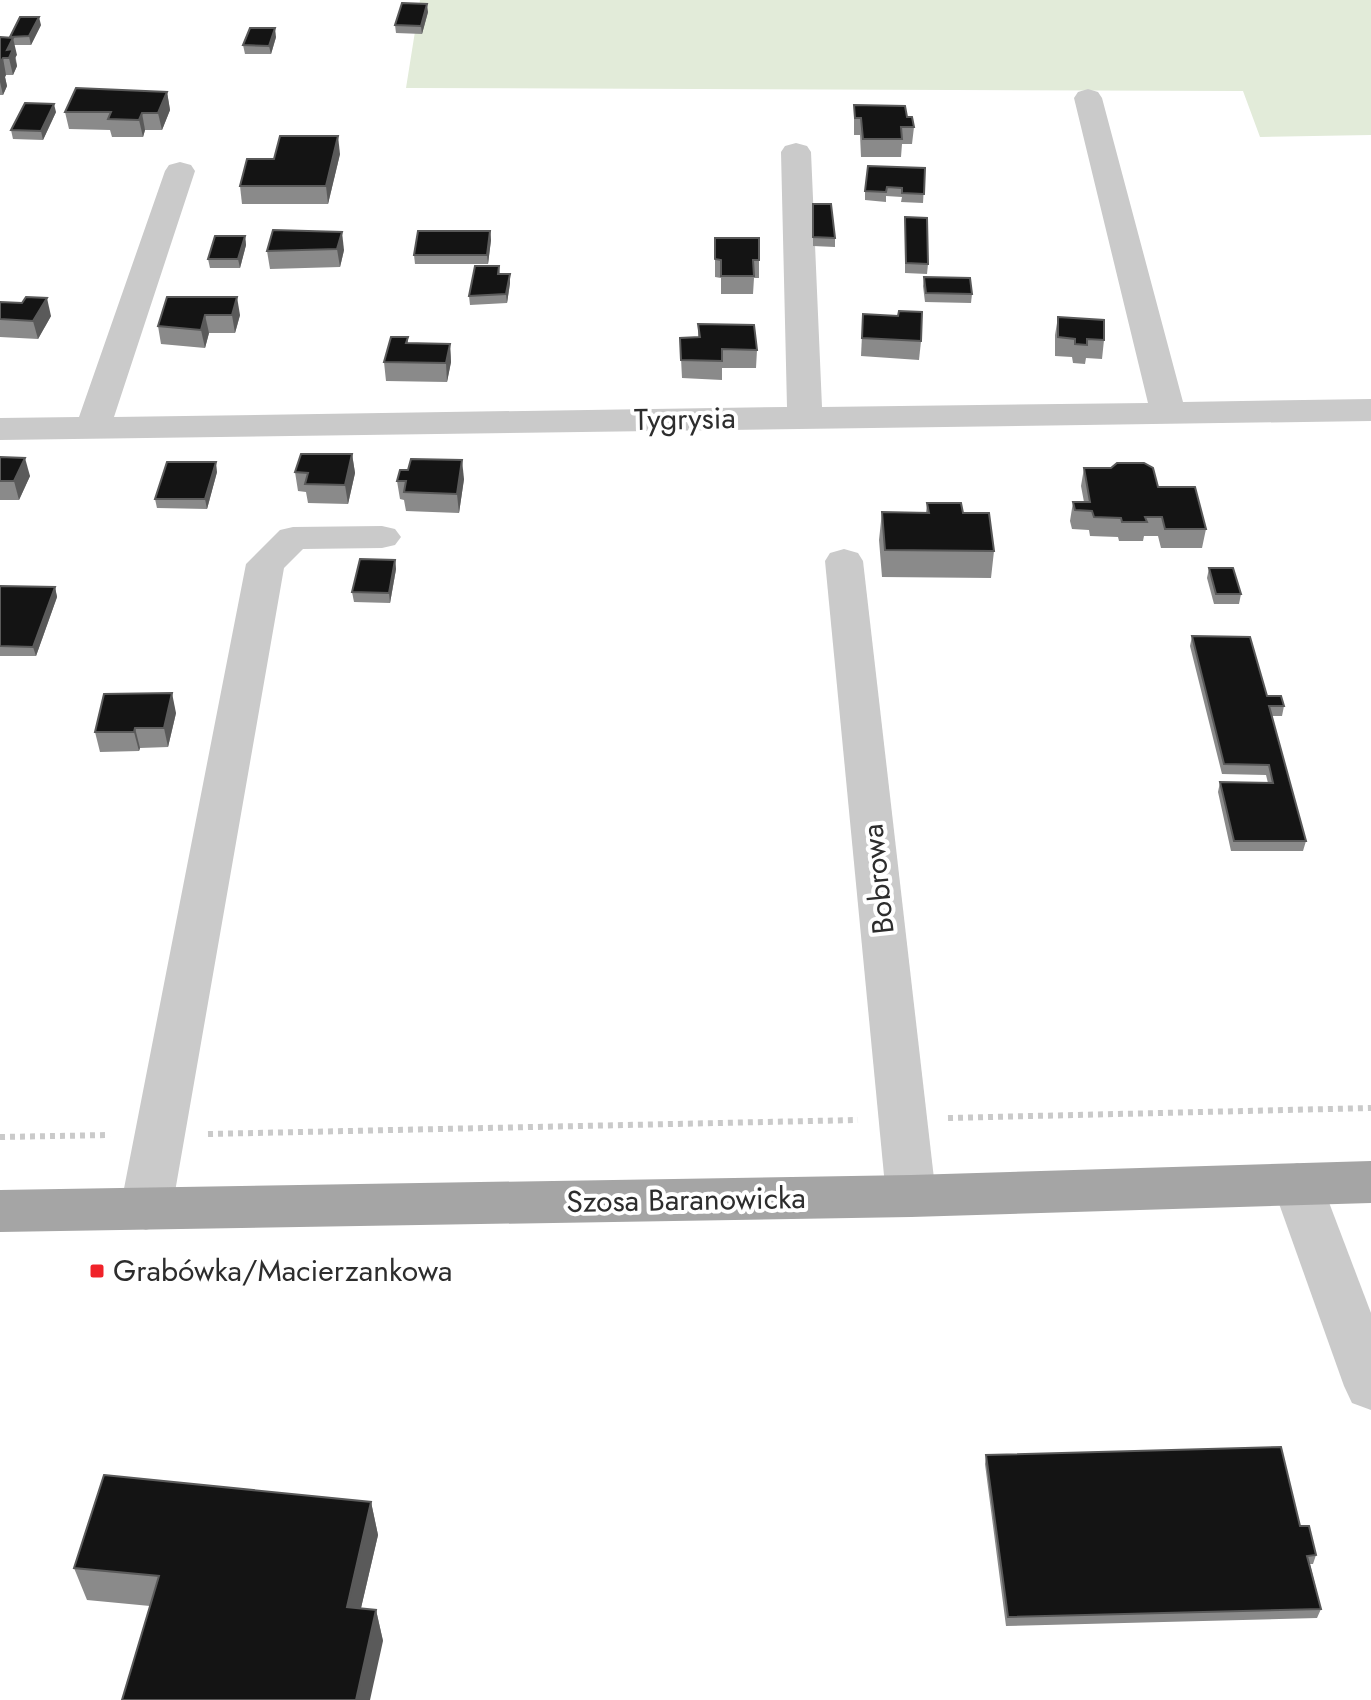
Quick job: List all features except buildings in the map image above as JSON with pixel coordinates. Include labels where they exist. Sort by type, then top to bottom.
[{"type":"main road","name":"Szosa Baranowicka","points":[[0,1211],[911,1196],[1371,1182]]},
{"type":"street","points":[[1088,98],[1168,412]]},
{"type":"street","points":[[796,152],[805,417]]},
{"type":"street","points":[[93,428],[180,171]]},
{"type":"street","name":"Tygrysia","points":[[0,429],[1371,410]]},
{"type":"street","points":[[146,1209],[265,564],[293,538],[382,537]]},
{"type":"street","name":"Bobrowa","points":[[844,561],[911,1196]]},
{"type":"street","points":[[1297,1184],[1371,1386]]},
{"type":"path","points":[[0,1137],[1371,1108]]},
{"type":"green space","points":[[420,0],[1371,0],[1371,135],[1260,137],[1243,91],[406,88]]},
{"type":"place","name":"Grabówka/Macierzankowa","points":[[97,1271]]}]
